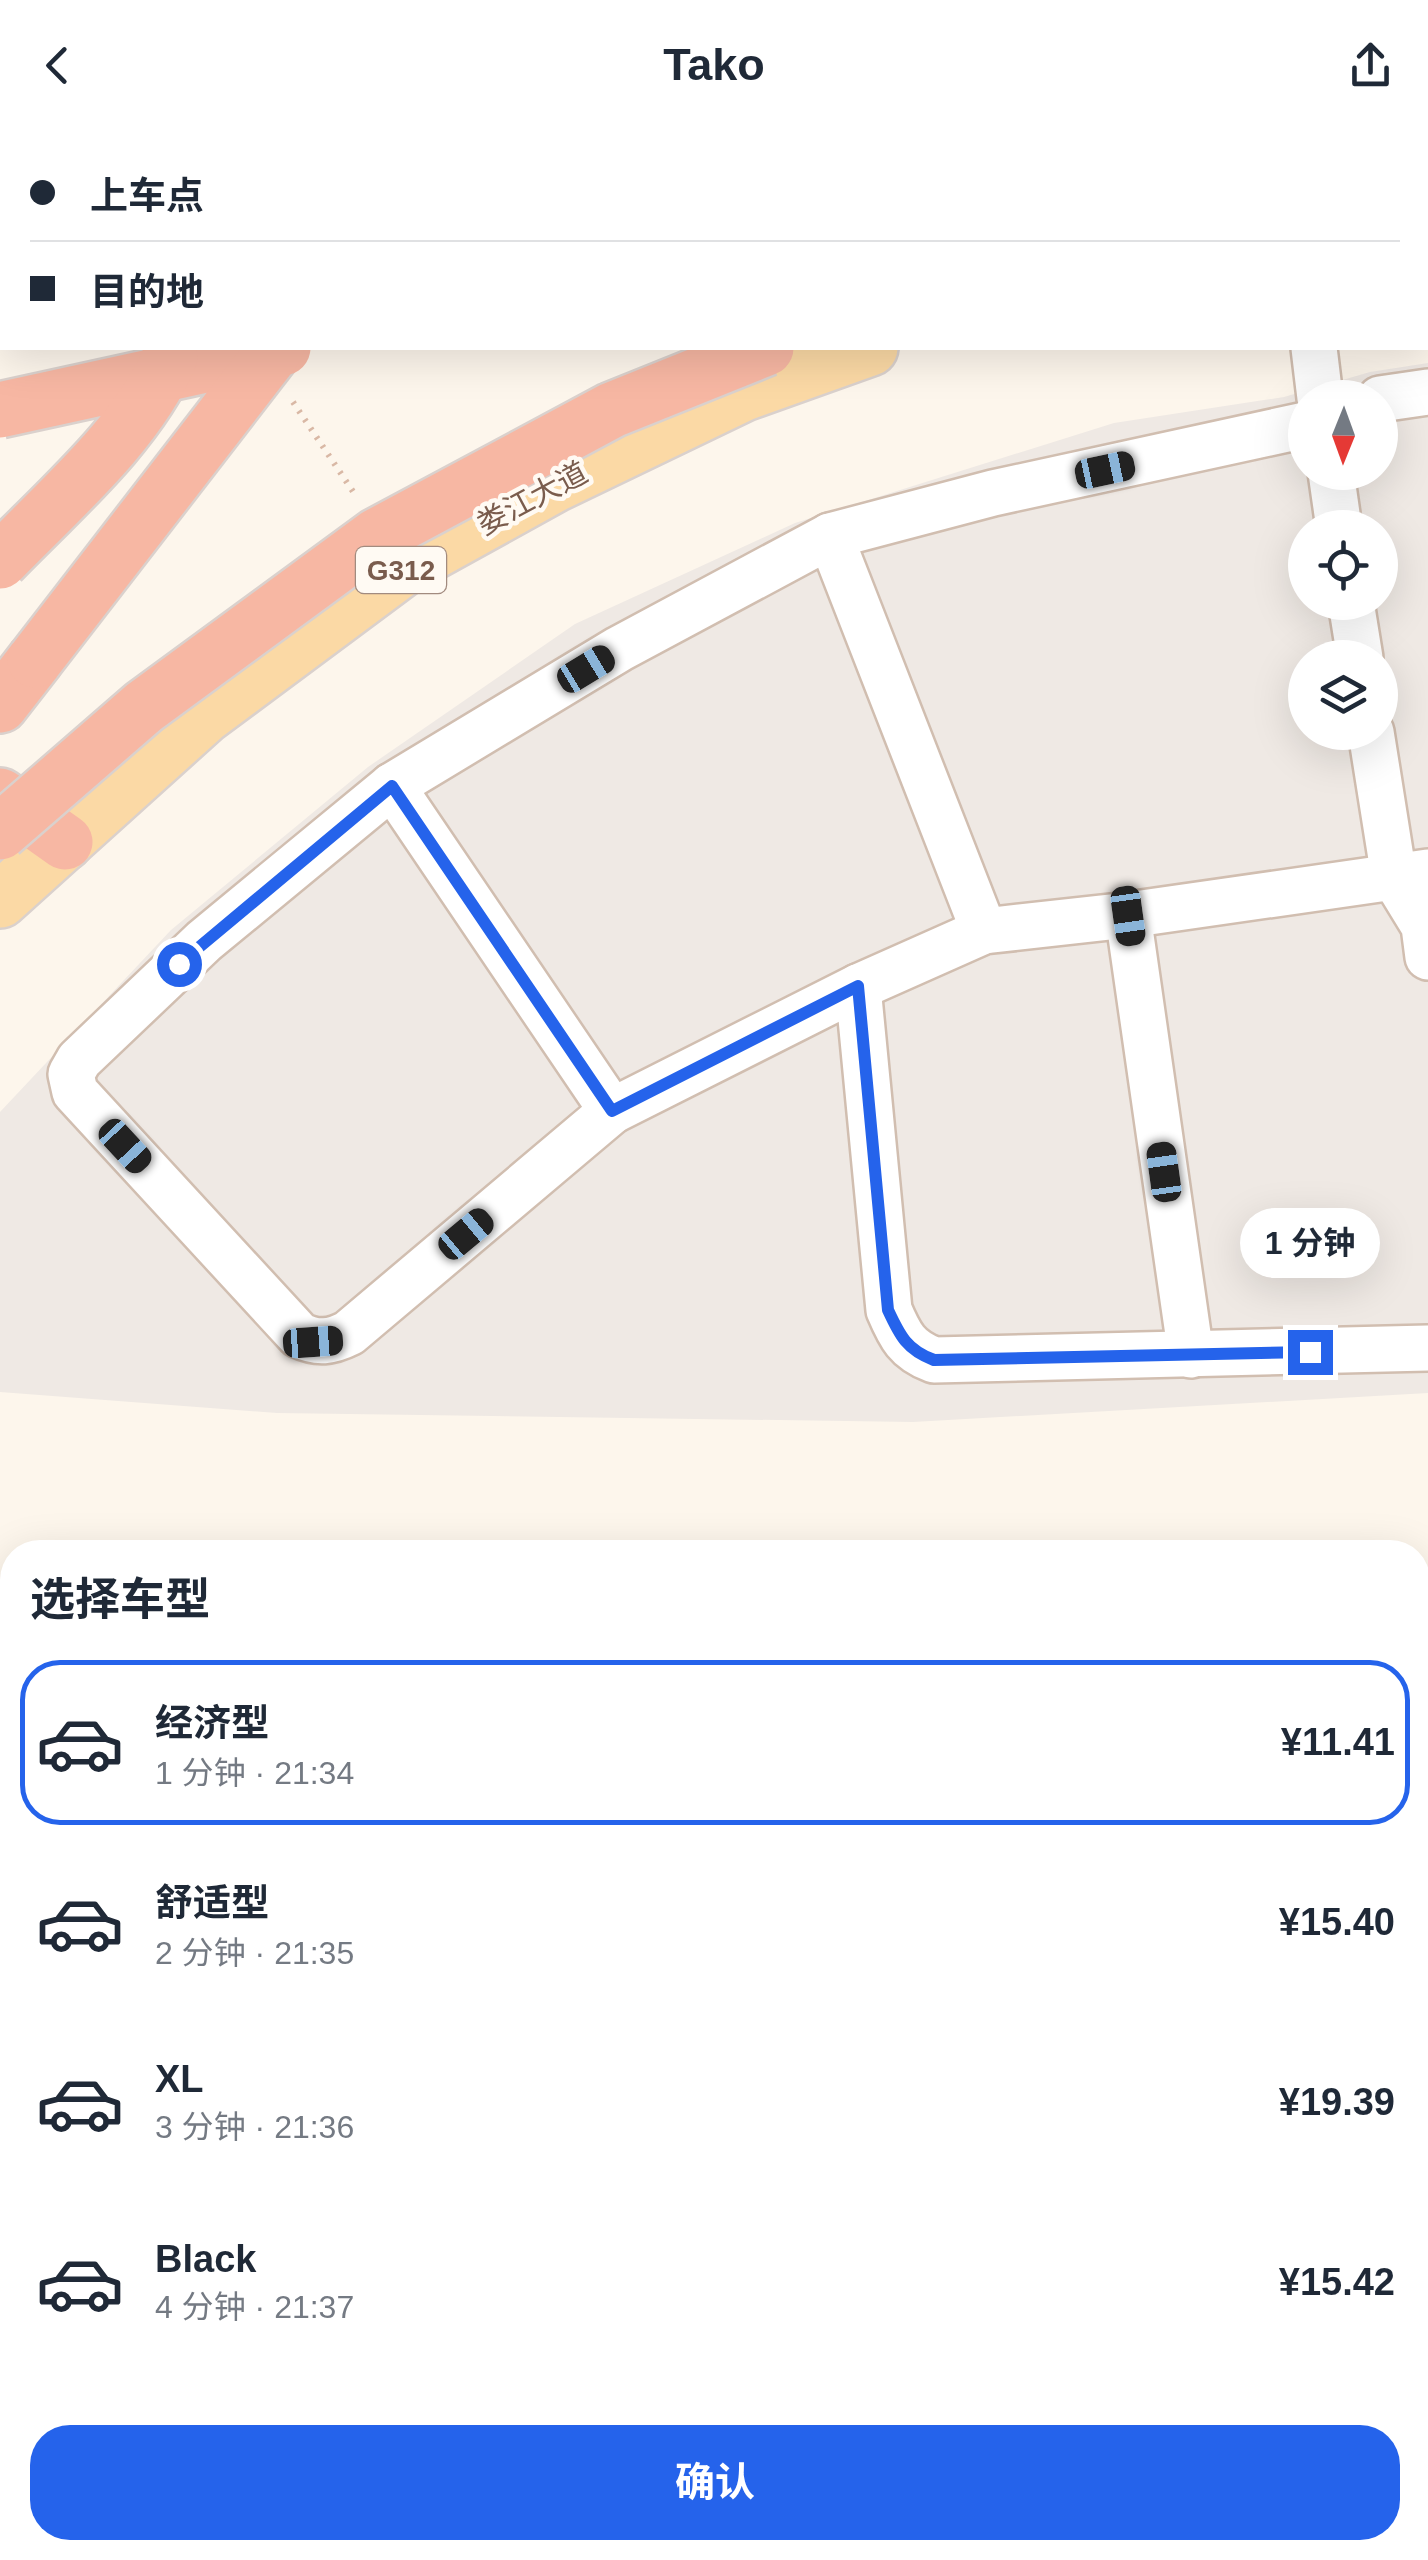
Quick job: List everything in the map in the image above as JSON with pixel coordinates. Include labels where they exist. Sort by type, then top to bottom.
[{"type":"highway","points":[[0,561],[111,445],[154,388],[173,350]]},
{"type":"highway","points":[[0,410],[270,350]]},
{"type":"highway","points":[[0,705],[277,350]]},
{"type":"highway","points":[[0,832],[144,707],[376,536],[612,410],[761,350]]},
{"type":"highway","points":[[0,796],[65,842]]},
{"type":"main road","name":"娄江大道","points":[[0,900],[204,716],[404,568],[555,484],[744,393],[864,350]]},
{"type":"lane","points":[[1314,350],[1318,380]]},
{"type":"lane","points":[[1398,396],[1428,392]]},
{"type":"lane","points":[[1288,429],[993,493],[830,536],[619,650],[392,786],[204,941],[93,1046],[70,1074],[75,1092],[299,1335],[313,1342],[334,1340],[349,1333],[612,1111],[858,986],[984,932],[1128,916],[1411,874]]},
{"type":"lane","points":[[830,536],[984,932]]},
{"type":"lane","points":[[1376,750],[1411,874],[1428,957]]},
{"type":"lane","points":[[392,786],[612,1111]]},
{"type":"lane","points":[[1128,916],[1191,1356]]},
{"type":"lane","points":[[858,986],[888,1310],[901,1338],[914,1352],[934,1360],[1428,1348]]},
{"type":"path","points":[[293,402],[359,502]]},
{"type":"shaded area","points":[[1428,363],[1428,1393],[913,1422],[277,1413],[0,1392],[0,1112],[171,930],[368,767],[575,624],[795,523],[1114,423],[1288,396],[1288,490],[1398,490],[1398,380],[1342,380]]},
{"type":"route","points":[[179,964],[392,786],[612,1111],[858,986],[888,1310],[901,1338],[914,1352],[934,1360],[1310,1352]]}]
